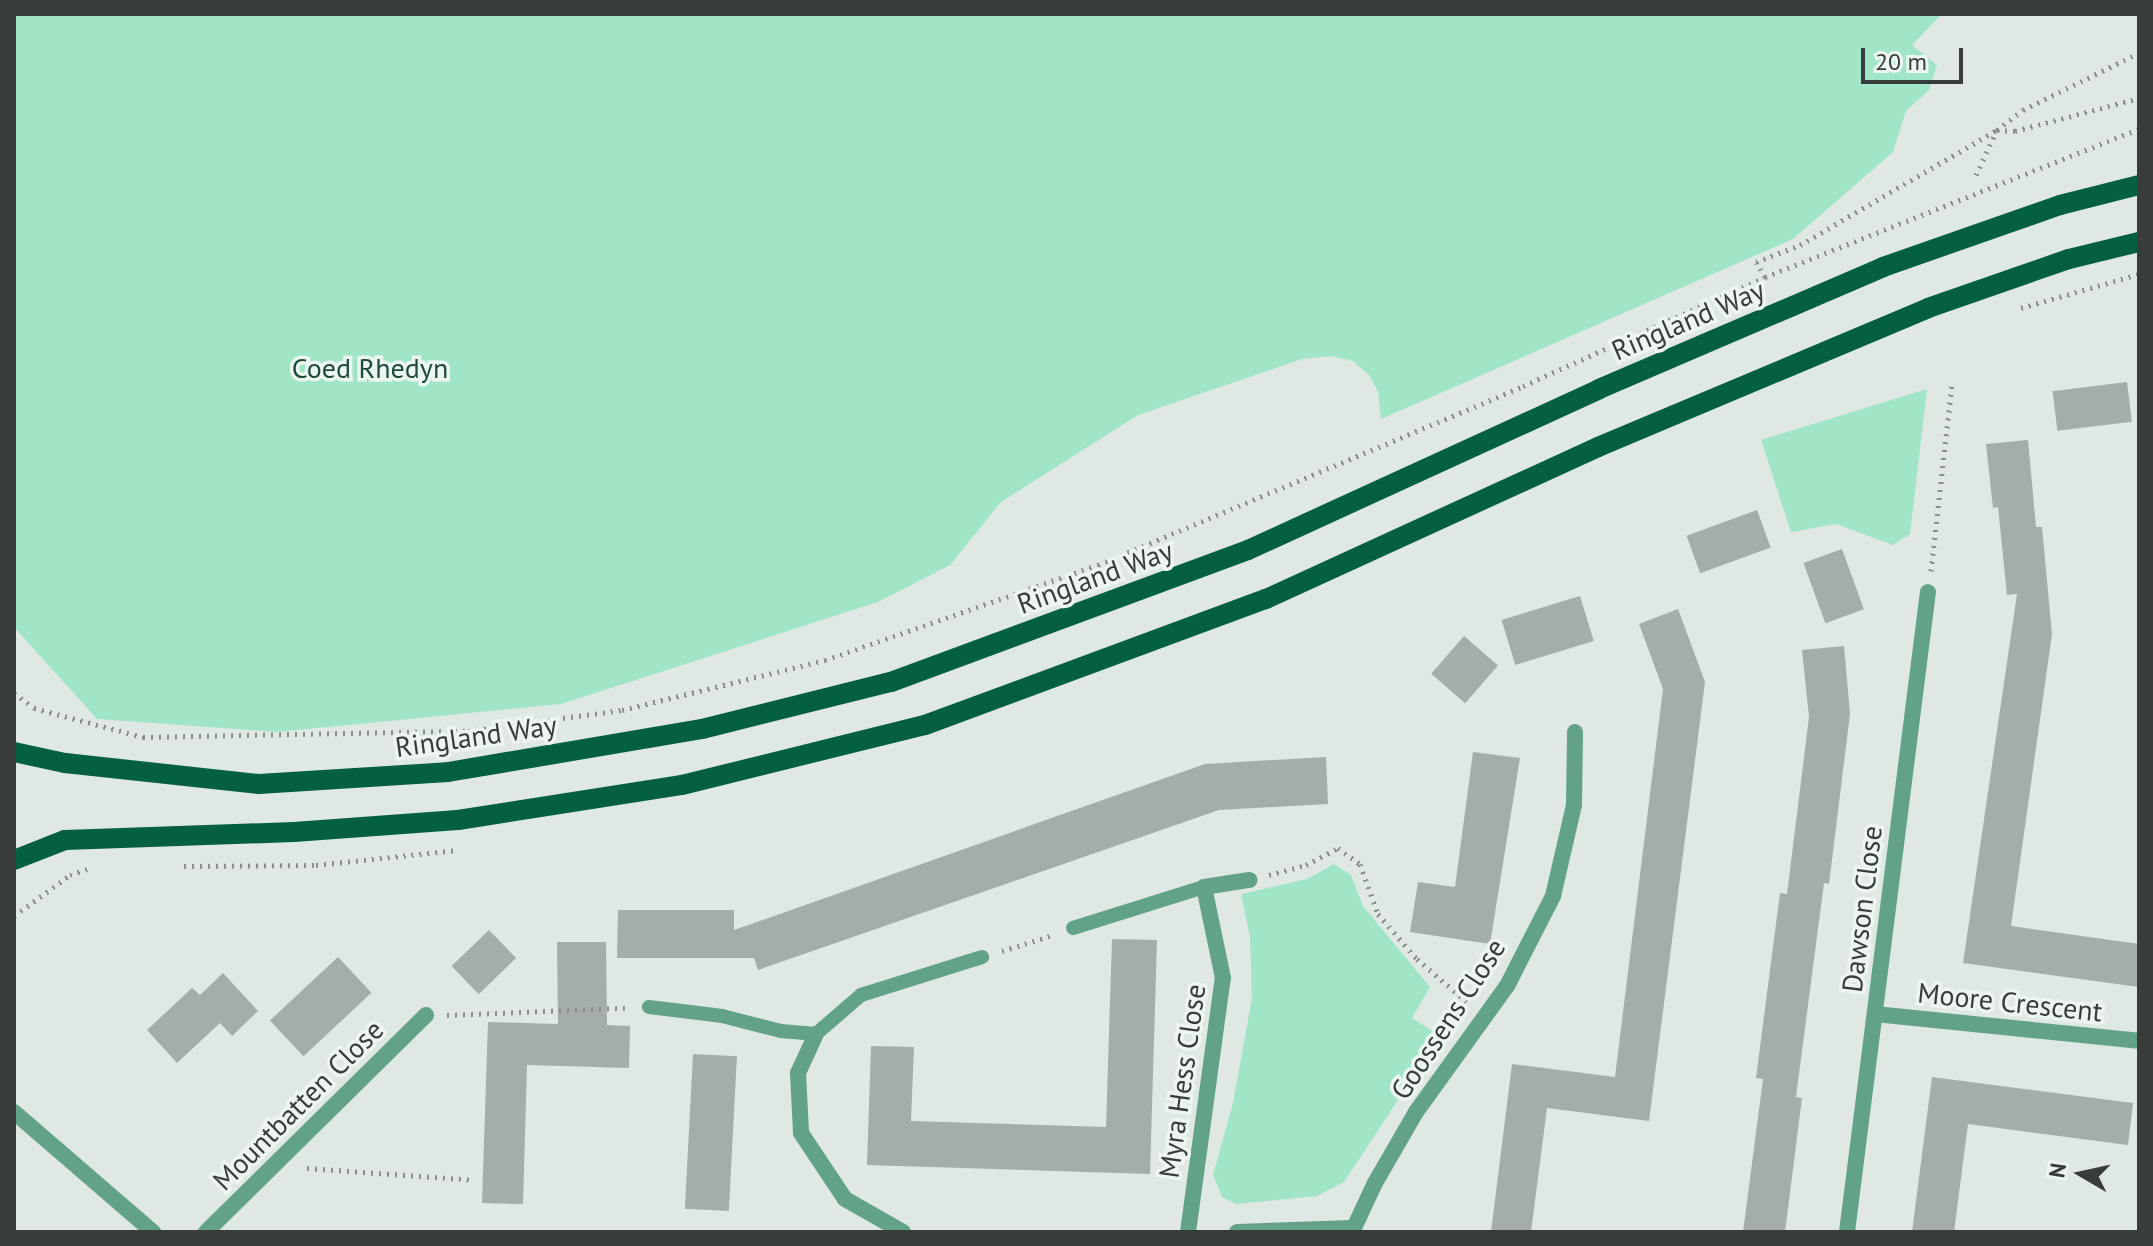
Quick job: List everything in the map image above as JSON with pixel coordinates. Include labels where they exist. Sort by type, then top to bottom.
[{"type":"main road","name":"Ringland Way","points":[[14,752],[65,763],[259,784],[448,772],[702,729],[891,682],[1248,550],[1599,389],[1883,267],[2060,205],[2139,185]]},
{"type":"main road","points":[[14,860],[65,840],[294,832],[458,820],[682,785],[925,725],[1266,599],[1598,447],[1928,308],[2069,259],[2139,242]]},
{"type":"street","name":"Dawson Close","points":[[1847,1232],[1928,592]]},
{"type":"street","name":"Goossens Close","points":[[1352,1230],[1416,1112],[1507,986],[1553,896],[1574,805],[1575,732]]},
{"type":"street","points":[[1204,887],[1249,880]]},
{"type":"street","name":"Myra Hess Close","points":[[1188,1232],[1223,978],[1204,887]]},
{"type":"street","name":"Moore Crescent","points":[[1875,1014],[2139,1041]]},
{"type":"street","name":"Mountbatten Close","points":[[206,1232],[426,1015]]},
{"type":"street","points":[[816,1034],[798,1073],[801,1133],[845,1199],[903,1232]]},
{"type":"street","points":[[14,1112],[153,1232]]},
{"type":"street","points":[[1237,1232],[1352,1230]]},
{"type":"lane","points":[[1073,928],[1204,887]]},
{"type":"lane","points":[[649,1007],[722,1016],[781,1031],[816,1034],[861,995],[982,957]]},
{"type":"path","points":[[1765,277],[1756,262],[1800,245],[1997,130],[2023,110],[2139,53]]},
{"type":"path","points":[[1997,130],[2015,131],[2139,98]]},
{"type":"path","points":[[14,693],[34,708],[143,737],[468,731],[622,710],[825,660],[1098,565],[1523,386],[1765,277],[2139,129]]},
{"type":"path","points":[[1976,175],[1997,130]]},
{"type":"path","points":[[1928,592],[1952,384]]},
{"type":"path","points":[[139,772],[143,737]]},
{"type":"path","points":[[1249,880],[1306,865],[1338,848],[1360,864],[1378,914],[1407,948],[1484,1017]]},
{"type":"path","points":[[982,957],[1073,928]]},
{"type":"path","points":[[426,1015],[649,1007]]},
{"type":"path","points":[[274,1166],[473,1180]]},
{"type":"green space","name":"Coed Rhedyn","points":[[14,14],[1942,14],[1912,45],[1937,65],[1929,90],[1906,111],[1893,152],[1793,239],[1381,419],[1378,392],[1369,375],[1353,361],[1331,356],[1302,359],[1138,415],[1001,502],[950,565],[878,602],[561,704],[277,732],[97,719],[14,627]]},
{"type":"green space","points":[[1927,389],[1910,534],[1893,545],[1836,524],[1791,532],[1761,440]]},
{"type":"green space","points":[[1334,864],[1351,875],[1363,906],[1430,987],[1412,1018],[1434,1032],[1433,1047],[1344,1182],[1317,1196],[1236,1204],[1222,1197],[1213,1175],[1233,1103],[1252,998],[1250,937],[1241,894],[1307,879]]},
{"type":"building","points":[[2127,382],[2132,422],[2057,431],[2053,391]]},
{"type":"building","points":[[2028,440],[2036,527],[2042,527],[2052,634],[2011,926],[2139,944],[2139,987],[1963,963],[2017,594],[2007,595],[1998,507],[1993,508],[1986,444]]},
{"type":"building","points":[[1757,510],[1771,548],[1700,573],[1687,536]]},
{"type":"building","points":[[1842,549],[1864,609],[1825,623],[1803,563]]},
{"type":"building","points":[[1580,596],[1594,641],[1515,665],[1502,620]]},
{"type":"building","points":[[1678,609],[1705,682],[1649,1121],[1547,1108],[1531,1232],[1491,1232],[1512,1064],[1615,1077],[1663,689],[1639,624]]},
{"type":"building","points":[[1464,636],[1498,666],[1465,703],[1431,674]]},
{"type":"building","points":[[1844,646],[1850,714],[1829,884],[1824,883],[1796,1097],[1802,1098],[1785,1232],[1743,1232],[1763,1079],[1756,1078],[1780,893],[1787,894],[1809,717],[1802,650]]},
{"type":"building","points":[[1473,752],[1520,758],[1490,944],[1410,932],[1418,882],[1455,887]]},
{"type":"building","points":[[1326,757],[1328,804],[1219,810],[758,970],[754,958],[617,958],[618,910],[734,910],[734,930],[1205,764]]},
{"type":"building","points":[[489,930],[516,958],[479,994],[452,966]]},
{"type":"building","points":[[1112,939],[1157,940],[1150,1174],[867,1165],[871,1046],[914,1047],[911,1121],[1106,1127]]},
{"type":"building","points":[[557,942],[606,942],[607,1025],[630,1026],[629,1068],[527,1065],[523,1204],[482,1203],[488,1022],[558,1024]]},
{"type":"building","points":[[338,957],[371,993],[303,1056],[270,1020]]},
{"type":"building","points":[[223,973],[258,1011],[232,1036],[220,1023],[177,1063],[147,1030],[192,988],[200,995]]},
{"type":"building","points":[[693,1054],[737,1056],[729,1211],[685,1209]]},
{"type":"building","points":[[1932,1077],[2133,1103],[2128,1145],[1968,1124],[1954,1232],[1912,1232]]}]
